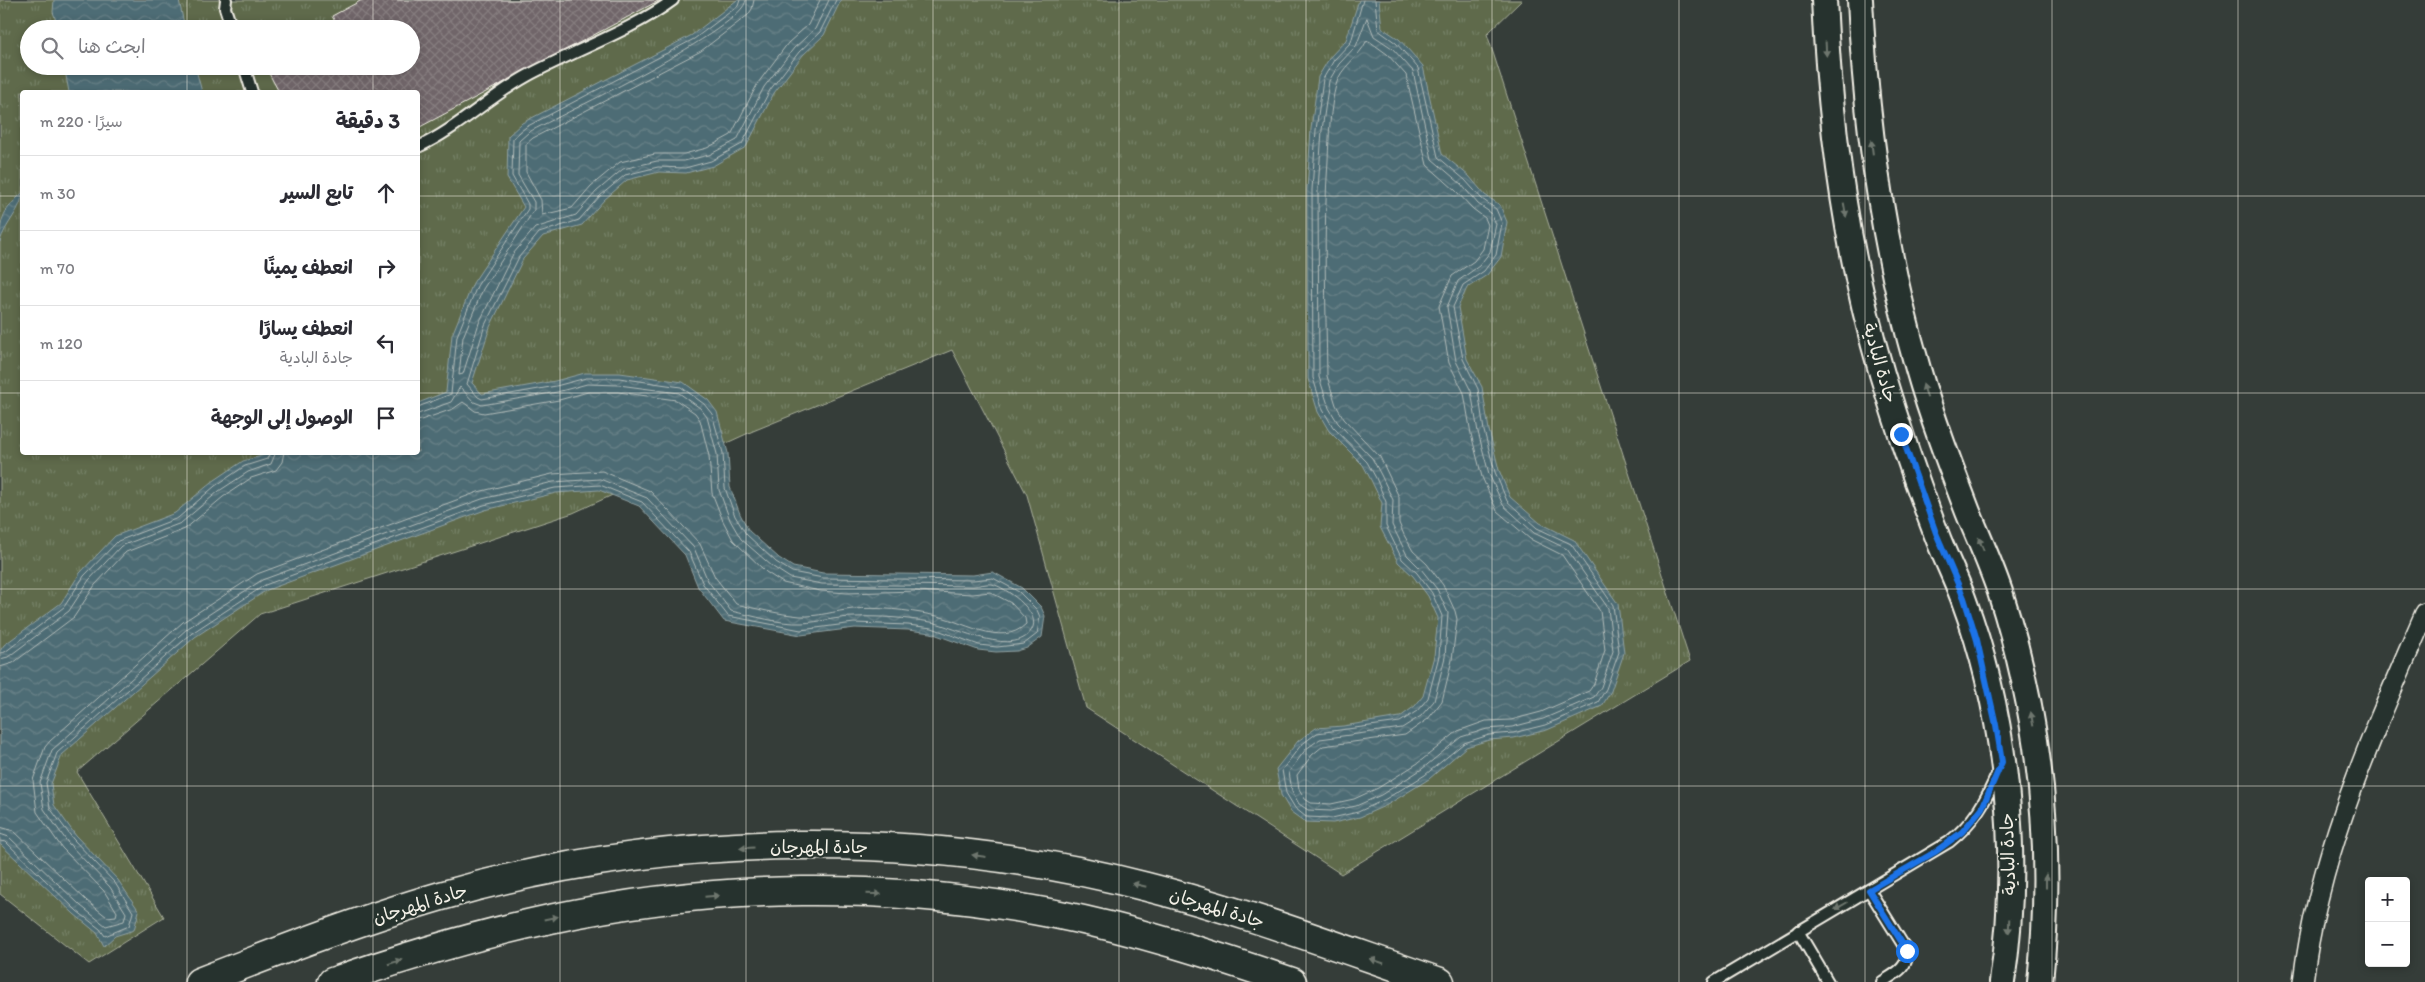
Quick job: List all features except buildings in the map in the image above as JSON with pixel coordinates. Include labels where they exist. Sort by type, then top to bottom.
[{"type":"main road","name":"جادة المهرجان","points":[[199,982],[332,931],[443,896],[529,874],[626,858],[704,850],[793,846],[882,847],[970,854],[1068,870],[1145,886],[1230,910],[1440,982]]},
{"type":"main road","points":[[332,982],[470,938],[552,918],[635,904],[718,895],[803,892],[906,896],[971,902],[1054,914],[1136,932],[1217,956],[1292,982]]},
{"type":"street","name":"جادة البادية","points":[[1824,0],[1826,60],[1839,177],[1866,311],[1901,434],[1936,533],[1964,598],[1990,691],[2008,812],[2010,900],[2008,944],[2002,982]]},
{"type":"street","name":"جادة البادية","points":[[1860,0],[1866,89],[1874,160],[1888,249],[1904,319],[1934,422],[1999,589],[2022,668],[2033,722],[2040,767],[2046,858],[2046,902],[2040,982]]},
{"type":"street","points":[[2302,982],[2328,859],[2376,730],[2425,613]]},
{"type":"lane","points":[[226,0],[225,8],[229,20]]},
{"type":"lane","points":[[420,146],[442,134],[526,76],[650,14],[673,0]]},
{"type":"lane","points":[[247,75],[251,90]]},
{"type":"lane","points":[[1714,982],[1935,852],[1962,832],[1982,808],[2002,762]]},
{"type":"lane","points":[[1869,890],[1907,951],[1907,960],[1902,968],[1882,982]]},
{"type":"lane","points":[[1798,932],[1828,982]]},
{"type":"green space","points":[[0,0],[1522,0],[1487,34],[1690,661],[1341,874],[1086,708],[1027,495],[952,350],[753,431],[573,513],[260,614],[77,772],[164,917],[89,964],[0,894]]},
{"type":"water","points":[[54,0],[179,0],[183,20],[56,20],[53,12]]},
{"type":"water","points":[[737,0],[841,0],[824,35],[803,55],[774,93],[746,147],[713,166],[686,173],[659,172],[627,180],[604,200],[582,225],[543,236],[523,259],[490,327],[472,383],[482,394],[555,381],[585,373],[620,373],[683,382],[708,400],[717,412],[728,453],[730,487],[740,514],[749,531],[779,558],[793,567],[823,573],[973,575],[993,572],[1022,588],[1041,607],[1045,616],[1042,637],[1027,648],[1017,651],[996,652],[978,650],[931,633],[908,630],[855,628],[801,635],[724,621],[698,587],[685,555],[639,506],[599,490],[556,493],[485,510],[267,590],[195,637],[62,755],[51,784],[54,805],[76,836],[118,880],[139,911],[134,930],[115,936],[104,946],[97,933],[74,914],[0,844],[0,651],[4,645],[61,603],[80,573],[115,536],[175,513],[212,482],[243,461],[265,455],[420,455],[420,402],[446,392],[452,335],[473,283],[524,207],[507,178],[508,136],[522,123],[692,35]]},
{"type":"water","points":[[1359,0],[1379,0],[1382,28],[1399,39],[1423,66],[1442,154],[1469,176],[1485,195],[1500,205],[1507,222],[1501,257],[1487,275],[1467,288],[1458,307],[1467,359],[1482,387],[1489,430],[1499,470],[1510,497],[1540,523],[1574,540],[1618,604],[1624,653],[1611,691],[1602,706],[1547,730],[1514,738],[1489,740],[1466,747],[1429,779],[1387,805],[1360,817],[1333,823],[1305,822],[1291,812],[1281,795],[1276,769],[1298,741],[1316,728],[1343,726],[1400,717],[1415,706],[1423,696],[1434,656],[1438,618],[1428,596],[1413,576],[1398,562],[1380,527],[1382,503],[1371,480],[1363,465],[1329,431],[1318,412],[1308,379],[1307,190],[1311,129],[1318,77],[1330,57],[1346,40]]},
{"type":"water","points":[[197,75],[201,90],[69,90],[66,76]]},
{"type":"water","points":[[20,195],[20,205],[5,229],[0,242],[2,220],[11,205]]},
{"type":"route","points":[[1901,434],[1936,533],[1964,598],[1977,640],[1988,682],[2002,762],[1982,808],[1962,832],[1935,852],[1869,890],[1907,951]]}]
